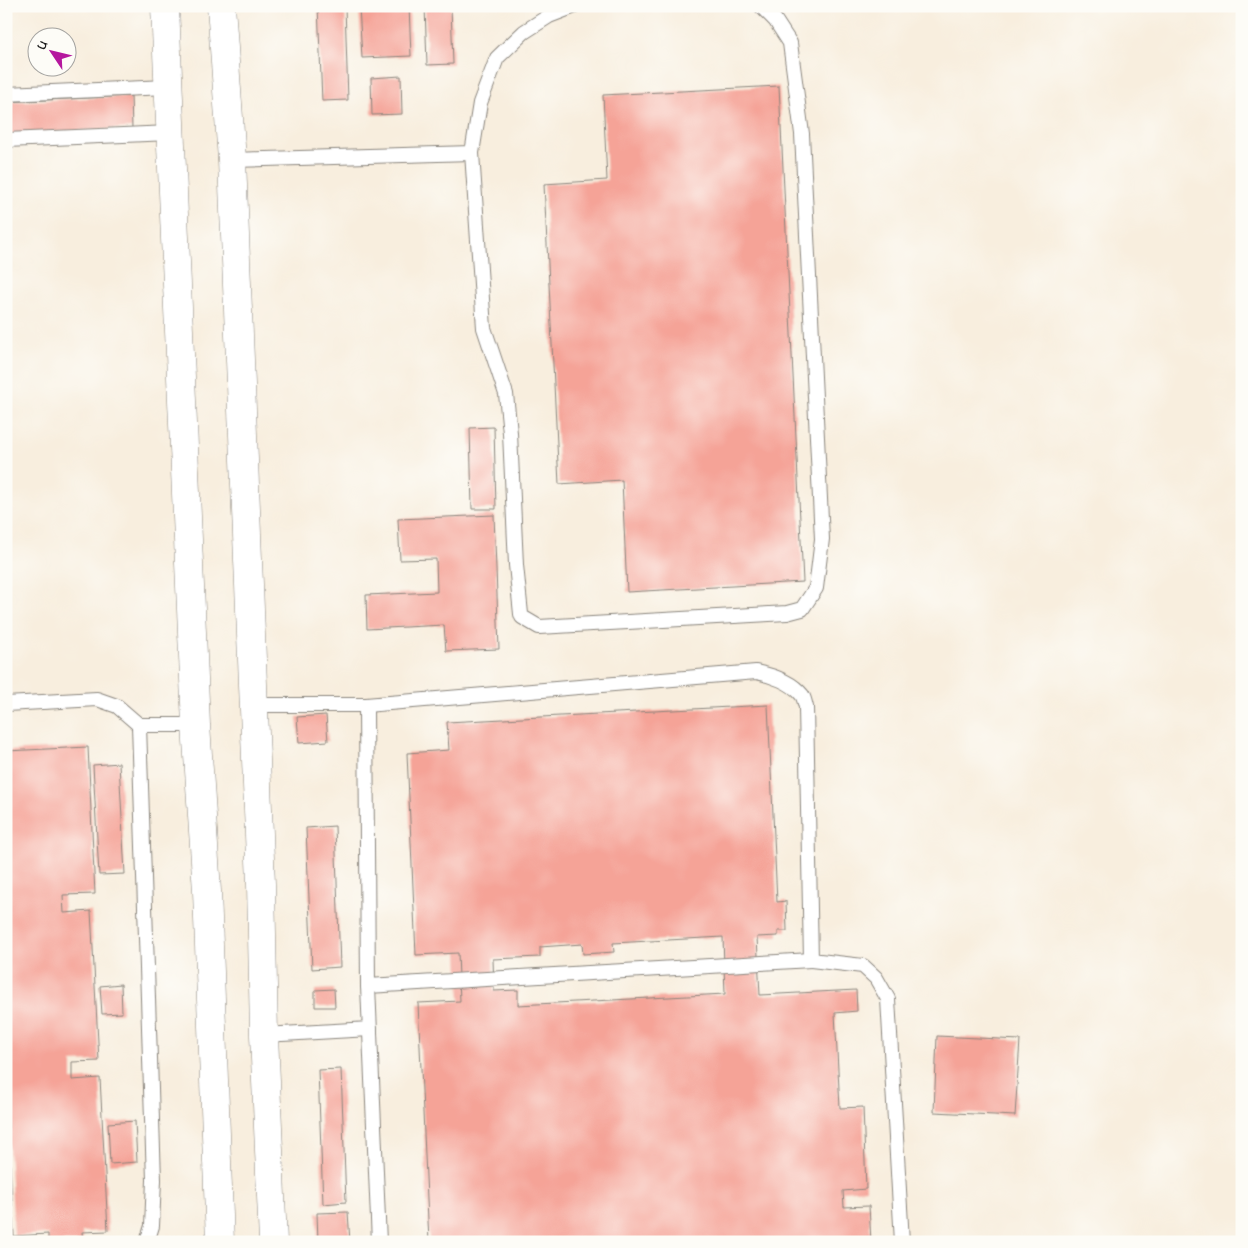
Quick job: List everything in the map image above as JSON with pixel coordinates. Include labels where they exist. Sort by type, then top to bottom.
[{"type":"street","points":[[165,6],[196,725],[207,891],[220,1242]]},
{"type":"street","points":[[221,6],[232,160],[261,884],[264,1035],[273,1242]]},
{"type":"lane","points":[[574,6],[550,16],[524,32],[497,58],[480,102],[472,153],[484,328],[506,394],[510,433],[520,614],[539,627],[787,613],[802,609],[816,588],[822,539],[802,134],[790,43],[775,20],[761,6]]},
{"type":"lane","points":[[6,94],[167,87]]},
{"type":"lane","points":[[6,140],[170,133]]},
{"type":"lane","points":[[232,160],[472,153]]},
{"type":"lane","points":[[253,705],[366,705],[756,672],[770,675],[786,682],[802,695],[806,707],[811,960]]},
{"type":"lane","points":[[6,704],[96,699],[117,706],[139,725],[196,725]]},
{"type":"lane","points":[[366,705],[368,986],[379,1242]]},
{"type":"lane","points":[[139,725],[154,1180],[152,1226],[148,1242]]},
{"type":"lane","points":[[368,986],[811,960],[864,966],[876,978],[888,999],[902,1242]]},
{"type":"lane","points":[[264,1035],[370,1029]]},
{"type":"building","points":[[318,6],[345,6],[348,100],[322,101]]},
{"type":"building","points":[[359,6],[409,6],[411,56],[362,58]]},
{"type":"building","points":[[425,6],[451,6],[453,64],[427,65]]},
{"type":"building","points":[[401,76],[402,114],[372,115],[371,78]]},
{"type":"building","points":[[779,86],[803,582],[627,592],[622,480],[559,484],[544,184],[607,180],[603,95]]},
{"type":"building","points":[[131,96],[132,128],[6,135],[6,102]]},
{"type":"building","points":[[494,427],[496,509],[472,509],[470,428]]},
{"type":"building","points":[[494,515],[499,649],[446,651],[444,625],[367,629],[366,595],[437,592],[436,559],[400,560],[398,519]]},
{"type":"building","points":[[768,705],[777,902],[786,901],[787,931],[778,931],[778,936],[757,937],[760,995],[856,990],[857,1011],[835,1013],[840,1108],[863,1107],[866,1189],[843,1191],[844,1207],[869,1206],[871,1242],[429,1242],[418,1003],[460,1001],[458,953],[416,955],[407,753],[449,750],[447,722]],"holes":[[[723,937],[725,994],[518,1005],[518,990],[494,991],[493,959],[540,957],[540,947],[582,944],[583,954],[614,952],[613,943]]]},
{"type":"building","points":[[326,715],[328,741],[299,743],[297,717]]},
{"type":"building","points":[[88,747],[95,894],[63,895],[64,913],[91,911],[99,1061],[72,1062],[72,1080],[100,1078],[108,1231],[82,1232],[83,1242],[48,1242],[48,1234],[14,1236],[6,1094],[6,751]]},
{"type":"building","points":[[119,763],[125,874],[99,875],[93,765]]},
{"type":"building","points":[[335,826],[340,967],[312,969],[306,828]]},
{"type":"building","points":[[121,984],[122,1013],[102,1014],[100,986]]},
{"type":"building","points":[[334,989],[335,1007],[315,1007],[315,990]]},
{"type":"building","points":[[937,1036],[1020,1040],[1015,1116],[934,1112]]},
{"type":"building","points":[[341,1069],[346,1202],[323,1204],[318,1070]]},
{"type":"building","points":[[135,1121],[137,1162],[110,1164],[108,1123]]},
{"type":"building","points":[[348,1212],[350,1242],[318,1242],[317,1213]]}]
